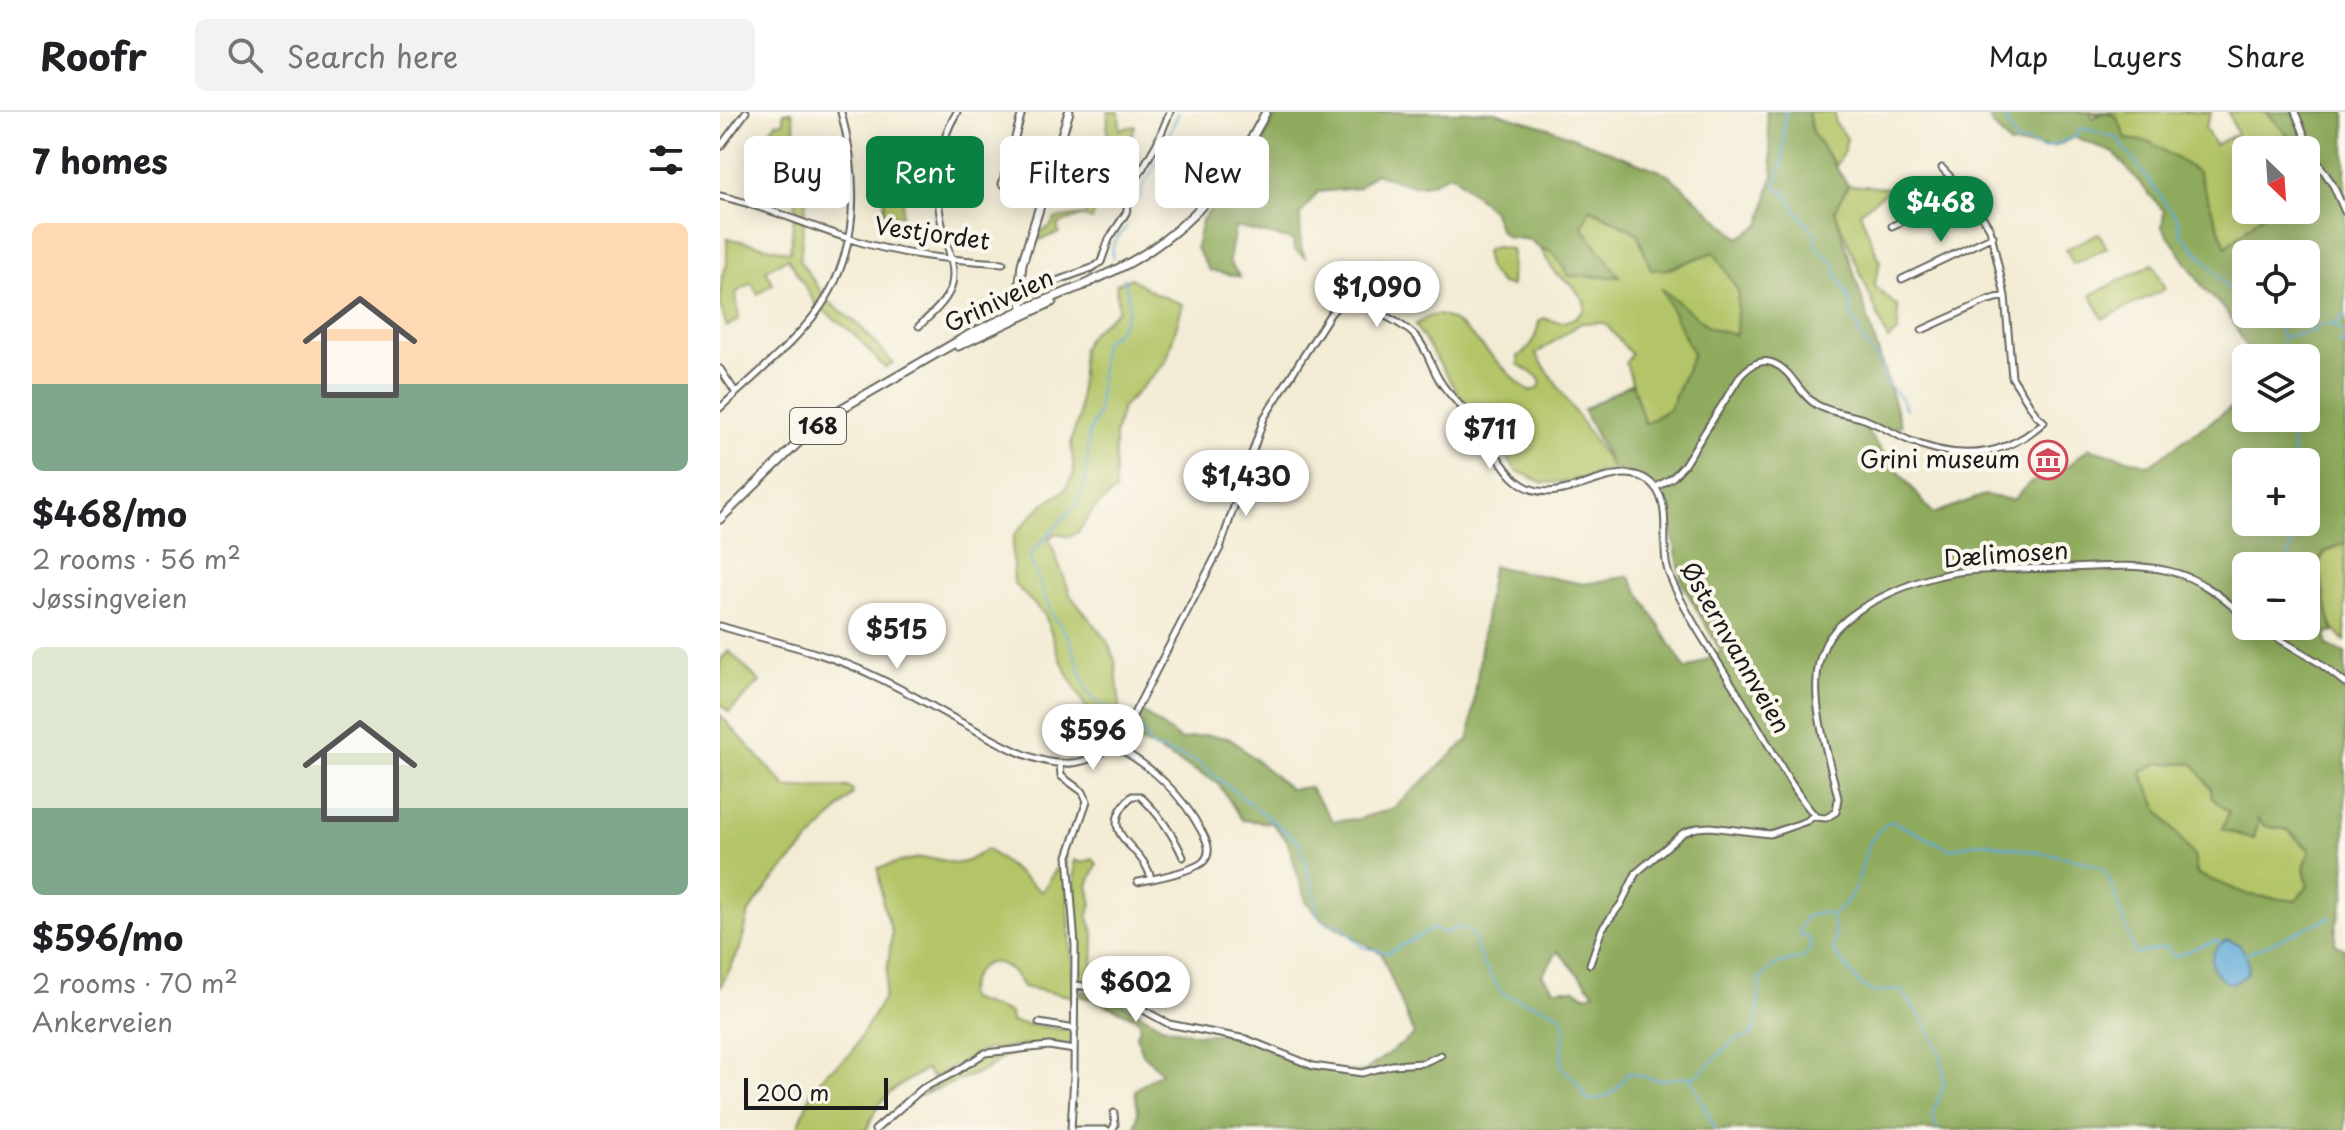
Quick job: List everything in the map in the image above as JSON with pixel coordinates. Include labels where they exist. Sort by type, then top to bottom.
[{"type":"main road","points":[[1025,312],[1019,294],[1022,264],[1069,112]]},
{"type":"main road","name":"Griniveien","points":[[720,519],[825,420],[859,398],[933,356],[1084,285],[1150,250],[1198,211],[1231,174],[1266,112]]},
{"type":"street","points":[[720,147],[746,112]]},
{"type":"street","points":[[720,408],[816,313],[832,287],[849,239],[852,170],[841,112]]},
{"type":"street","points":[[919,326],[947,296],[953,277],[938,204],[939,158],[941,143],[957,112]]},
{"type":"street","points":[[1015,136],[1022,112]]},
{"type":"street","points":[[1037,288],[1101,262],[1109,239],[1126,213],[1133,185],[1157,143],[1170,112]]},
{"type":"street","points":[[2295,112],[2313,155],[2333,185],[2345,212]]},
{"type":"street","points":[[720,626],[857,668],[1026,757],[1060,764],[1093,757],[1112,745],[1132,719],[1220,548],[1264,418],[1325,321],[1340,305],[1349,303],[1360,305],[1415,335],[1443,385],[1472,419],[1511,475],[1525,486],[1543,492],[1557,492],[1626,473],[1639,476],[1655,488],[1680,470],[1741,375],[1761,362],[1779,367],[1819,407],[1862,419],[1920,444],[1952,451],[1986,453],[2021,441],[2044,422],[2036,415],[2012,377],[2005,296],[1993,236],[1965,192],[1942,168]]},
{"type":"street","points":[[1892,226],[1965,192]]},
{"type":"street","name":"Vestjordet","points":[[720,196],[773,210],[849,239],[909,253],[1003,263]]},
{"type":"street","points":[[1902,279],[1993,236]]},
{"type":"street","points":[[1922,330],[1988,300],[2005,296]]},
{"type":"street","points":[[720,369],[736,393]]},
{"type":"street","name":"Østernvannveien","points":[[1655,488],[1662,504],[1666,563],[1676,588],[1815,816]]},
{"type":"street","name":"Dælimosen","points":[[1815,816],[1822,819],[1836,812],[1838,798],[1817,699],[1817,673],[1827,642],[1843,622],[1863,607],[1933,578],[1967,571],[2139,566],[2188,577],[2211,588],[2232,606]]},
{"type":"street","points":[[2281,640],[2318,662],[2345,683]]},
{"type":"street","points":[[1112,745],[1168,785],[1189,810],[1208,844],[1208,854],[1202,863],[1138,882]]},
{"type":"street","points":[[1060,764],[1061,776],[1083,792],[1087,804],[1068,856],[1075,945],[1071,1130]]},
{"type":"street","points":[[1151,879],[1146,863],[1116,828],[1120,813],[1132,796],[1140,796],[1157,814],[1171,832],[1183,857]]},
{"type":"street","points":[[1590,964],[1602,929],[1621,904],[1636,873],[1683,833],[1710,827],[1770,834],[1815,816]]},
{"type":"street","points":[[1075,985],[1105,989],[1169,1024],[1260,1043],[1313,1066],[1362,1073],[1392,1065],[1428,1062],[1441,1055]]},
{"type":"street","points":[[1039,1023],[1075,1029]]},
{"type":"street","points":[[875,1130],[923,1088],[985,1053],[1049,1046],[1074,1050]]},
{"type":"street","points":[[1077,1130],[1110,1130],[1115,1120],[1114,1113]]},
{"type":"green space","points":[[783,112],[792,112],[796,136],[765,136],[776,123],[784,122]]},
{"type":"green space","points":[[1108,112],[1119,112],[1120,129],[1135,126],[1132,136],[1107,136]]},
{"type":"green space","points":[[1277,112],[1495,112],[1549,128],[1668,174],[1739,238],[1761,224],[1773,174],[1766,112],[1808,112],[1812,132],[1848,185],[1835,211],[1901,426],[1866,431],[1933,514],[1984,495],[2013,500],[2028,484],[2068,466],[2089,448],[2149,465],[2232,407],[2232,432],[2320,432],[2320,344],[2245,344],[2236,328],[2320,328],[2320,240],[2234,240],[2252,224],[2320,224],[2320,136],[2288,136],[2267,112],[2345,112],[2345,543],[2322,556],[2321,570],[2335,632],[2326,634],[2327,645],[2345,653],[2345,894],[2336,926],[2335,944],[2345,949],[2345,1130],[1135,1130],[1138,1112],[1135,1090],[1161,1072],[1143,1054],[1136,1036],[1141,1025],[1138,1019],[1081,997],[1080,990],[1105,993],[1162,1026],[1193,1034],[1224,1034],[1251,1040],[1303,1068],[1363,1072],[1414,1035],[1381,953],[1319,917],[1306,901],[1287,840],[1272,823],[1242,820],[1218,783],[1150,746],[1123,737],[1140,710],[1181,740],[1206,735],[1230,738],[1290,789],[1309,787],[1333,821],[1358,819],[1394,808],[1469,739],[1492,566],[1584,584],[1629,576],[1686,670],[1721,652],[1682,583],[1664,490],[1613,469],[1583,410],[1632,383],[1645,424],[1670,408],[1693,354],[1661,288],[1710,328],[1736,335],[1738,291],[1714,252],[1668,269],[1651,270],[1637,233],[1590,208],[1582,227],[1620,277],[1569,276],[1554,253],[1530,240],[1507,237],[1500,231],[1492,210],[1452,174],[1419,185],[1404,184],[1375,173],[1358,188],[1318,192],[1300,215],[1301,246],[1305,257],[1294,250],[1293,240],[1235,227],[1229,261],[1240,277],[1209,270],[1196,248],[1202,220],[1212,208],[1269,208],[1269,136],[1266,136]],"holes":[[[2159,763],[2194,764],[2211,789],[2212,798],[2229,812],[2222,829],[2254,839],[2258,819],[2265,826],[2288,830],[2310,850],[2304,868],[2308,885],[2296,901],[2249,895],[2197,874],[2194,856],[2159,811],[2141,771]],[[1558,951],[1594,992],[1587,996],[1574,989],[1554,989],[1542,975]]]},
{"type":"green space","points":[[1808,112],[1835,112],[1835,123],[1847,138],[1836,166],[1812,132]]},
{"type":"green space","points":[[1988,112],[2090,112],[2093,118],[2105,112],[2117,117],[2126,139],[2150,142],[2198,172],[2226,247],[2232,242],[2232,321],[2205,290],[2162,227],[2164,211],[2114,153],[2075,137],[2054,147],[2010,145],[1991,123]]},
{"type":"green space","points":[[2104,112],[2211,112],[2205,128],[2215,145],[2232,136],[2232,224],[2253,224],[2226,248],[2150,143],[2126,139],[2117,117]]},
{"type":"green space","points":[[2228,112],[2267,112],[2288,136],[2233,136],[2237,134]]},
{"type":"green space","points":[[1848,185],[1891,188],[1860,212],[1880,262],[1874,286],[1898,307],[1898,331],[1888,340],[1835,211]]},
{"type":"green space","points":[[795,208],[805,208],[800,261],[828,301],[859,325],[893,363],[885,368],[853,333],[816,305],[788,258],[766,270],[773,284],[758,294],[751,283],[736,293],[739,319],[727,327],[720,305],[722,275],[727,265],[727,238],[790,252]]},
{"type":"green space","points":[[884,208],[902,208],[902,215],[884,214]]},
{"type":"green space","points":[[1089,208],[1096,208],[1092,220],[1081,216],[1057,225],[1059,233],[1038,240],[1039,233],[1050,227],[1055,219],[1086,214]]},
{"type":"green space","points":[[1589,208],[1637,233],[1651,269],[1668,269],[1714,251],[1738,291],[1737,336],[1710,328],[1663,290],[1693,354],[1670,408],[1645,424],[1626,363],[1631,354],[1605,323],[1581,323],[1536,354],[1613,469],[1569,482],[1543,483],[1517,471],[1457,391],[1415,325],[1432,316],[1448,318],[1472,336],[1519,384],[1529,391],[1538,389],[1541,383],[1538,377],[1518,364],[1518,356],[1533,342],[1539,321],[1544,318],[1566,322],[1584,310],[1584,301],[1572,285],[1555,273],[1540,248],[1554,253],[1569,276],[1619,277],[1582,227]]},
{"type":"green space","points":[[2099,233],[2107,248],[2073,264],[2066,249]]},
{"type":"green space","points":[[1496,247],[1510,249],[1512,253],[1511,286],[1501,284],[1489,270],[1485,252]]},
{"type":"green space","points":[[2153,264],[2165,289],[2103,319],[2091,295]]},
{"type":"green space","points":[[1131,278],[1156,294],[1183,304],[1166,362],[1122,408],[1115,434],[1115,491],[1094,509],[1078,532],[1069,537],[1056,533],[1049,538],[1071,596],[1107,641],[1115,660],[1122,724],[1111,734],[1084,705],[1059,656],[1045,615],[1014,584],[1012,551],[1014,535],[1042,505],[1064,491],[1074,473],[1071,440],[1079,418],[1082,349],[1090,334],[1118,310],[1116,284]]},
{"type":"green space","points":[[2345,543],[2345,641],[2329,624],[2320,570],[2325,552]]},
{"type":"green space","points":[[729,651],[760,682],[729,712],[720,703],[720,660]]},
{"type":"green space","points":[[720,715],[787,788],[847,787],[852,789],[853,794],[774,879],[749,912],[741,947],[720,988]]},
{"type":"green space","points":[[2159,763],[2194,764],[2211,789],[2212,798],[2229,812],[2223,829],[2257,829],[2258,819],[2265,826],[2288,830],[2310,851],[2304,868],[2308,885],[2296,901],[2249,895],[2197,874],[2194,856],[2159,811],[2140,770]]},
{"type":"green space","points":[[987,849],[1042,892],[1065,855],[1074,997],[1023,987],[1015,975],[999,963],[990,963],[976,972],[967,995],[969,999],[1010,1013],[1011,1022],[1073,1031],[1071,1046],[1050,1043],[984,1050],[932,1078],[926,1069],[897,1087],[877,1108],[867,1130],[797,1130],[811,1093],[827,1072],[850,1055],[884,997],[892,932],[883,904],[878,868],[921,858],[966,862]]},
{"type":"green space","points":[[1093,859],[1097,864],[1088,885],[1092,904],[1088,917],[1094,933],[1093,969],[1100,977],[1093,983],[1079,979],[1074,860],[1082,863]]},
{"type":"green space","points":[[1025,1049],[1004,1057],[983,1071],[919,1096],[985,1055]]},
{"type":"water","points":[[2228,940],[2239,944],[2249,967],[2244,976],[2232,983],[2218,976],[2212,963],[2215,949]]},
{"type":"waterway","points":[[1140,199],[1179,112]]},
{"type":"waterway","points":[[1785,112],[1783,159],[1775,186],[1784,191],[1816,233],[1818,250],[1835,263],[1838,278],[1851,302],[1852,317],[1860,330],[1858,333],[1873,355],[1877,356],[1886,382],[1906,409]]},
{"type":"waterway","points":[[2002,112],[2016,142],[2027,142],[2044,149],[2077,136],[2080,128],[2116,137],[2177,218],[2181,234],[2232,291]]},
{"type":"waterway","points":[[1113,258],[1114,245],[1127,226]]},
{"type":"waterway","points":[[1124,278],[1128,297],[1127,314],[1118,329],[1103,342],[1098,413],[1089,433],[1086,482],[1078,502],[1029,556],[1050,610],[1069,638],[1088,693],[1101,705],[1120,711],[1139,726],[1151,747],[1196,761],[1299,842],[1318,917],[1329,924],[1341,926],[1362,947],[1388,953],[1432,929],[1446,933],[1460,927],[1471,932],[1483,964],[1503,994],[1559,1013],[1565,1023],[1561,1066],[1578,1083],[1587,1100],[1611,1093],[1628,1073],[1659,1080],[1697,1076],[1734,1040],[1752,1035],[1758,1013],[1760,979],[1775,965],[1805,957],[1811,947],[1808,937],[1799,933],[1805,917],[1824,912],[1831,916],[1835,932],[1833,951],[1860,984],[1873,992],[1901,990],[1931,1035],[1943,1073],[1942,1090],[1932,1115],[1938,1130]]},
{"type":"waterway","points":[[2320,325],[2334,325],[2345,314]]},
{"type":"waterway","points":[[2334,325],[2345,334]]},
{"type":"waterway","points":[[2278,328],[2283,337],[2317,328]]},
{"type":"waterway","points":[[2345,337],[2340,344],[2345,347]]},
{"type":"waterway","points":[[2282,344],[2283,340]]},
{"type":"waterway","points":[[2287,432],[2293,448]]},
{"type":"waterway","points":[[2290,552],[2294,536]]},
{"type":"waterway","points":[[2320,602],[2322,612]]},
{"type":"waterway","points":[[1832,916],[1855,887],[1872,839],[1891,821],[1950,849],[1981,842],[2076,859],[2103,868],[2135,954],[2167,947],[2173,957],[2217,940],[2220,943]]},
{"type":"waterway","points":[[2246,954],[2331,917]]},
{"type":"waterway","points":[[1690,1077],[1716,1130]]},
{"type":"place","name":"Grini museum","points":[[2048,460]]}]
